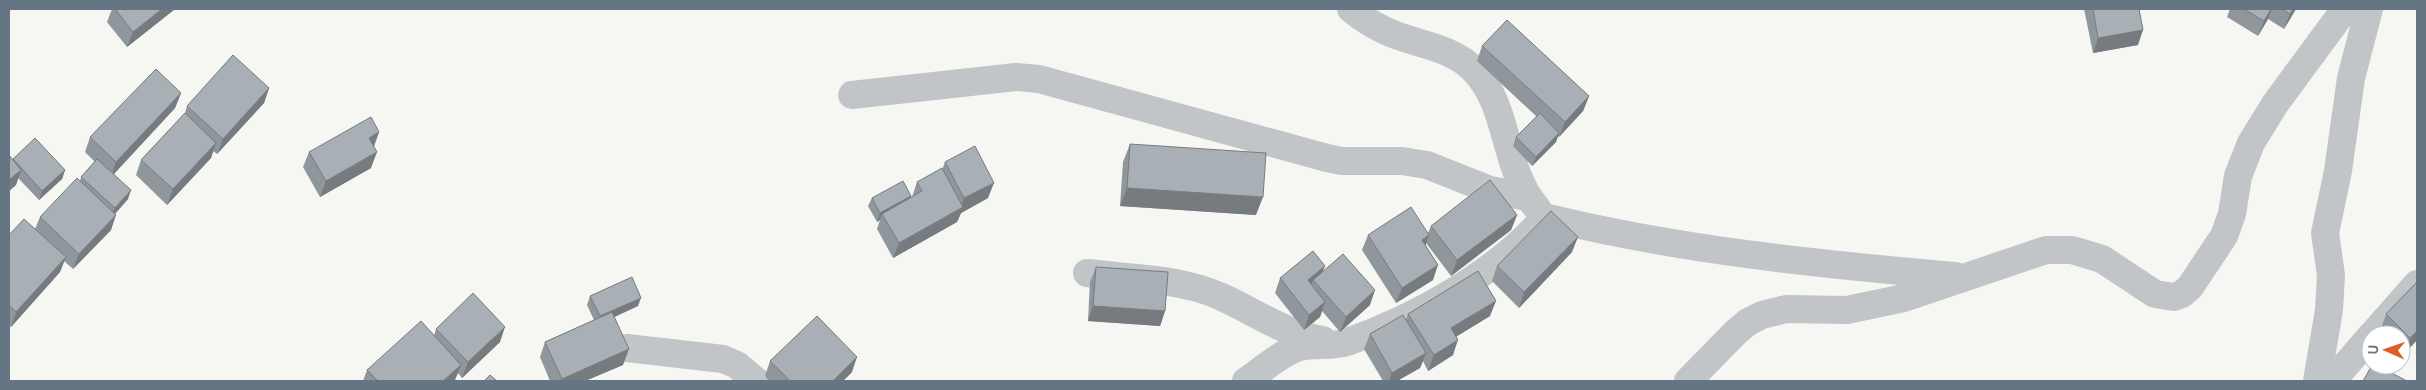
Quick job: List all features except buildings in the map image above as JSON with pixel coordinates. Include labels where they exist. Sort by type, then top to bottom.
[{"type":"street","points":[[1246,381],[1295,348],[1344,343],[1396,323],[1460,289],[1533,230],[1536,207],[1514,164],[1491,91],[1475,70],[1457,56],[1391,34],[1363,19],[1351,9]]},
{"type":"street","points":[[1688,381],[1736,332],[1748,322],[1762,316],[1786,309],[1847,310],[1904,298],[2046,250],[2072,250],[2102,259],[2155,294],[2174,297],[2182,294],[2190,287],[2224,236],[2232,214],[2238,176],[2251,143],[2280,96],[2346,9]]},
{"type":"street","points":[[2317,381],[2329,310],[2330,284],[2326,233],[2338,171],[2351,78],[2369,9]]},
{"type":"street","points":[[852,95],[1016,77],[1039,79],[1327,158],[1342,161],[1402,161],[1427,166],[1536,207],[1635,236],[1745,254],[1844,267],[1967,277]]},
{"type":"street","points":[[1087,273],[1193,287],[1224,299],[1302,337],[1344,343]]},
{"type":"street","points":[[2382,325],[2417,284]]},
{"type":"street","points":[[627,348],[724,359],[737,365],[756,381]]},
{"type":"street","points":[[1280,381],[1295,348]]},
{"type":"street","points":[[2332,381],[2361,348]]}]
